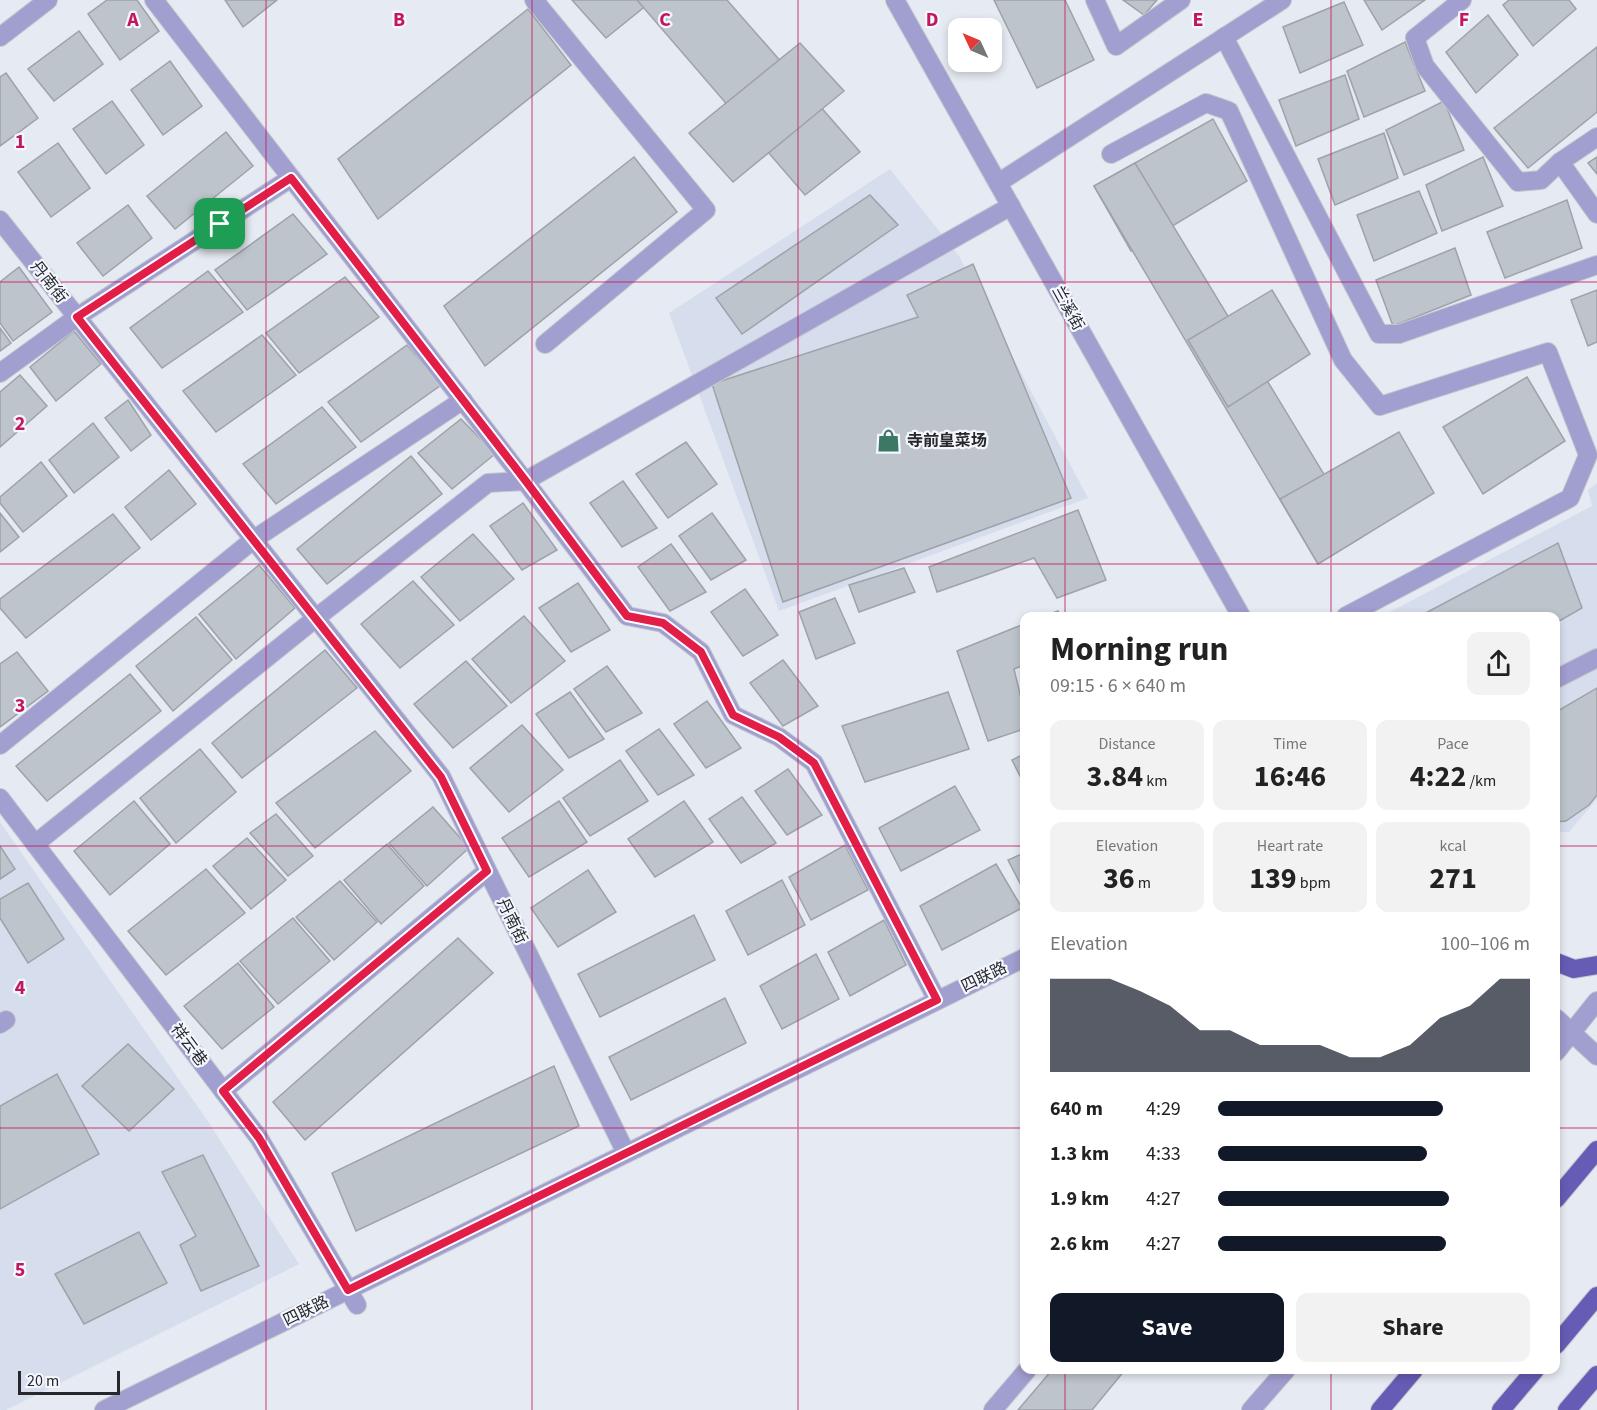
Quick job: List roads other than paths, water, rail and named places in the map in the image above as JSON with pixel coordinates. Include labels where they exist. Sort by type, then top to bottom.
[{"type":"main road","points":[[1560,964],[1574,969],[1597,965]]},
{"type":"main road","points":[[1560,1195],[1597,1150]]},
{"type":"main road","points":[[1560,1340],[1597,1296]]},
{"type":"main road","points":[[1380,1410],[1411,1374]]},
{"type":"main road","points":[[1501,1410],[1532,1374]]},
{"type":"main road","points":[[1567,1410],[1597,1375]]},
{"type":"street","points":[[0,37],[48,0]]},
{"type":"street","points":[[154,0],[525,480],[627,616],[663,623],[701,652],[733,715],[779,737],[814,763],[937,1000]]},
{"type":"street","points":[[534,0],[706,210],[544,344]]},
{"type":"street","name":"兰溪街","points":[[895,0],[1239,612]]},
{"type":"street","points":[[1095,0],[1116,46],[1181,0]]},
{"type":"street","points":[[998,183],[1282,0]]},
{"type":"street","points":[[1462,0],[1415,38],[1425,66],[1518,182],[1541,180],[1560,162],[1597,137]]},
{"type":"street","points":[[1224,37],[1378,334],[1400,334],[1597,265]]},
{"type":"street","points":[[1111,154],[1206,103],[1228,111],[1343,360],[1380,406],[1548,351],[1588,455],[1570,498],[1354,612]]},
{"type":"street","points":[[1560,162],[1597,214]]},
{"type":"street","points":[[0,373],[77,317],[291,178]]},
{"type":"street","points":[[35,844],[488,483],[525,480],[1011,206]]},
{"type":"street","name":"丹南街","points":[[0,220],[441,777],[626,1153]]},
{"type":"street","points":[[0,745],[253,540],[463,400]]},
{"type":"street","points":[[1560,677],[1597,658]]},
{"type":"street","name":"祥云巷","points":[[0,798],[259,1138],[353,1298]]},
{"type":"street","points":[[223,1091],[487,871]]},
{"type":"street","name":"四联路","points":[[104,1410],[353,1298],[626,1153],[1020,960]]},
{"type":"street","points":[[1560,1047],[1597,1001]]},
{"type":"street","points":[[1560,1022],[1597,1056]]},
{"type":"street","points":[[993,1410],[1024,1374]]},
{"type":"street","points":[[1251,1410],[1281,1374]]},
{"type":"place","name":"寺前皇菜场","points":[[889,441]]}]
